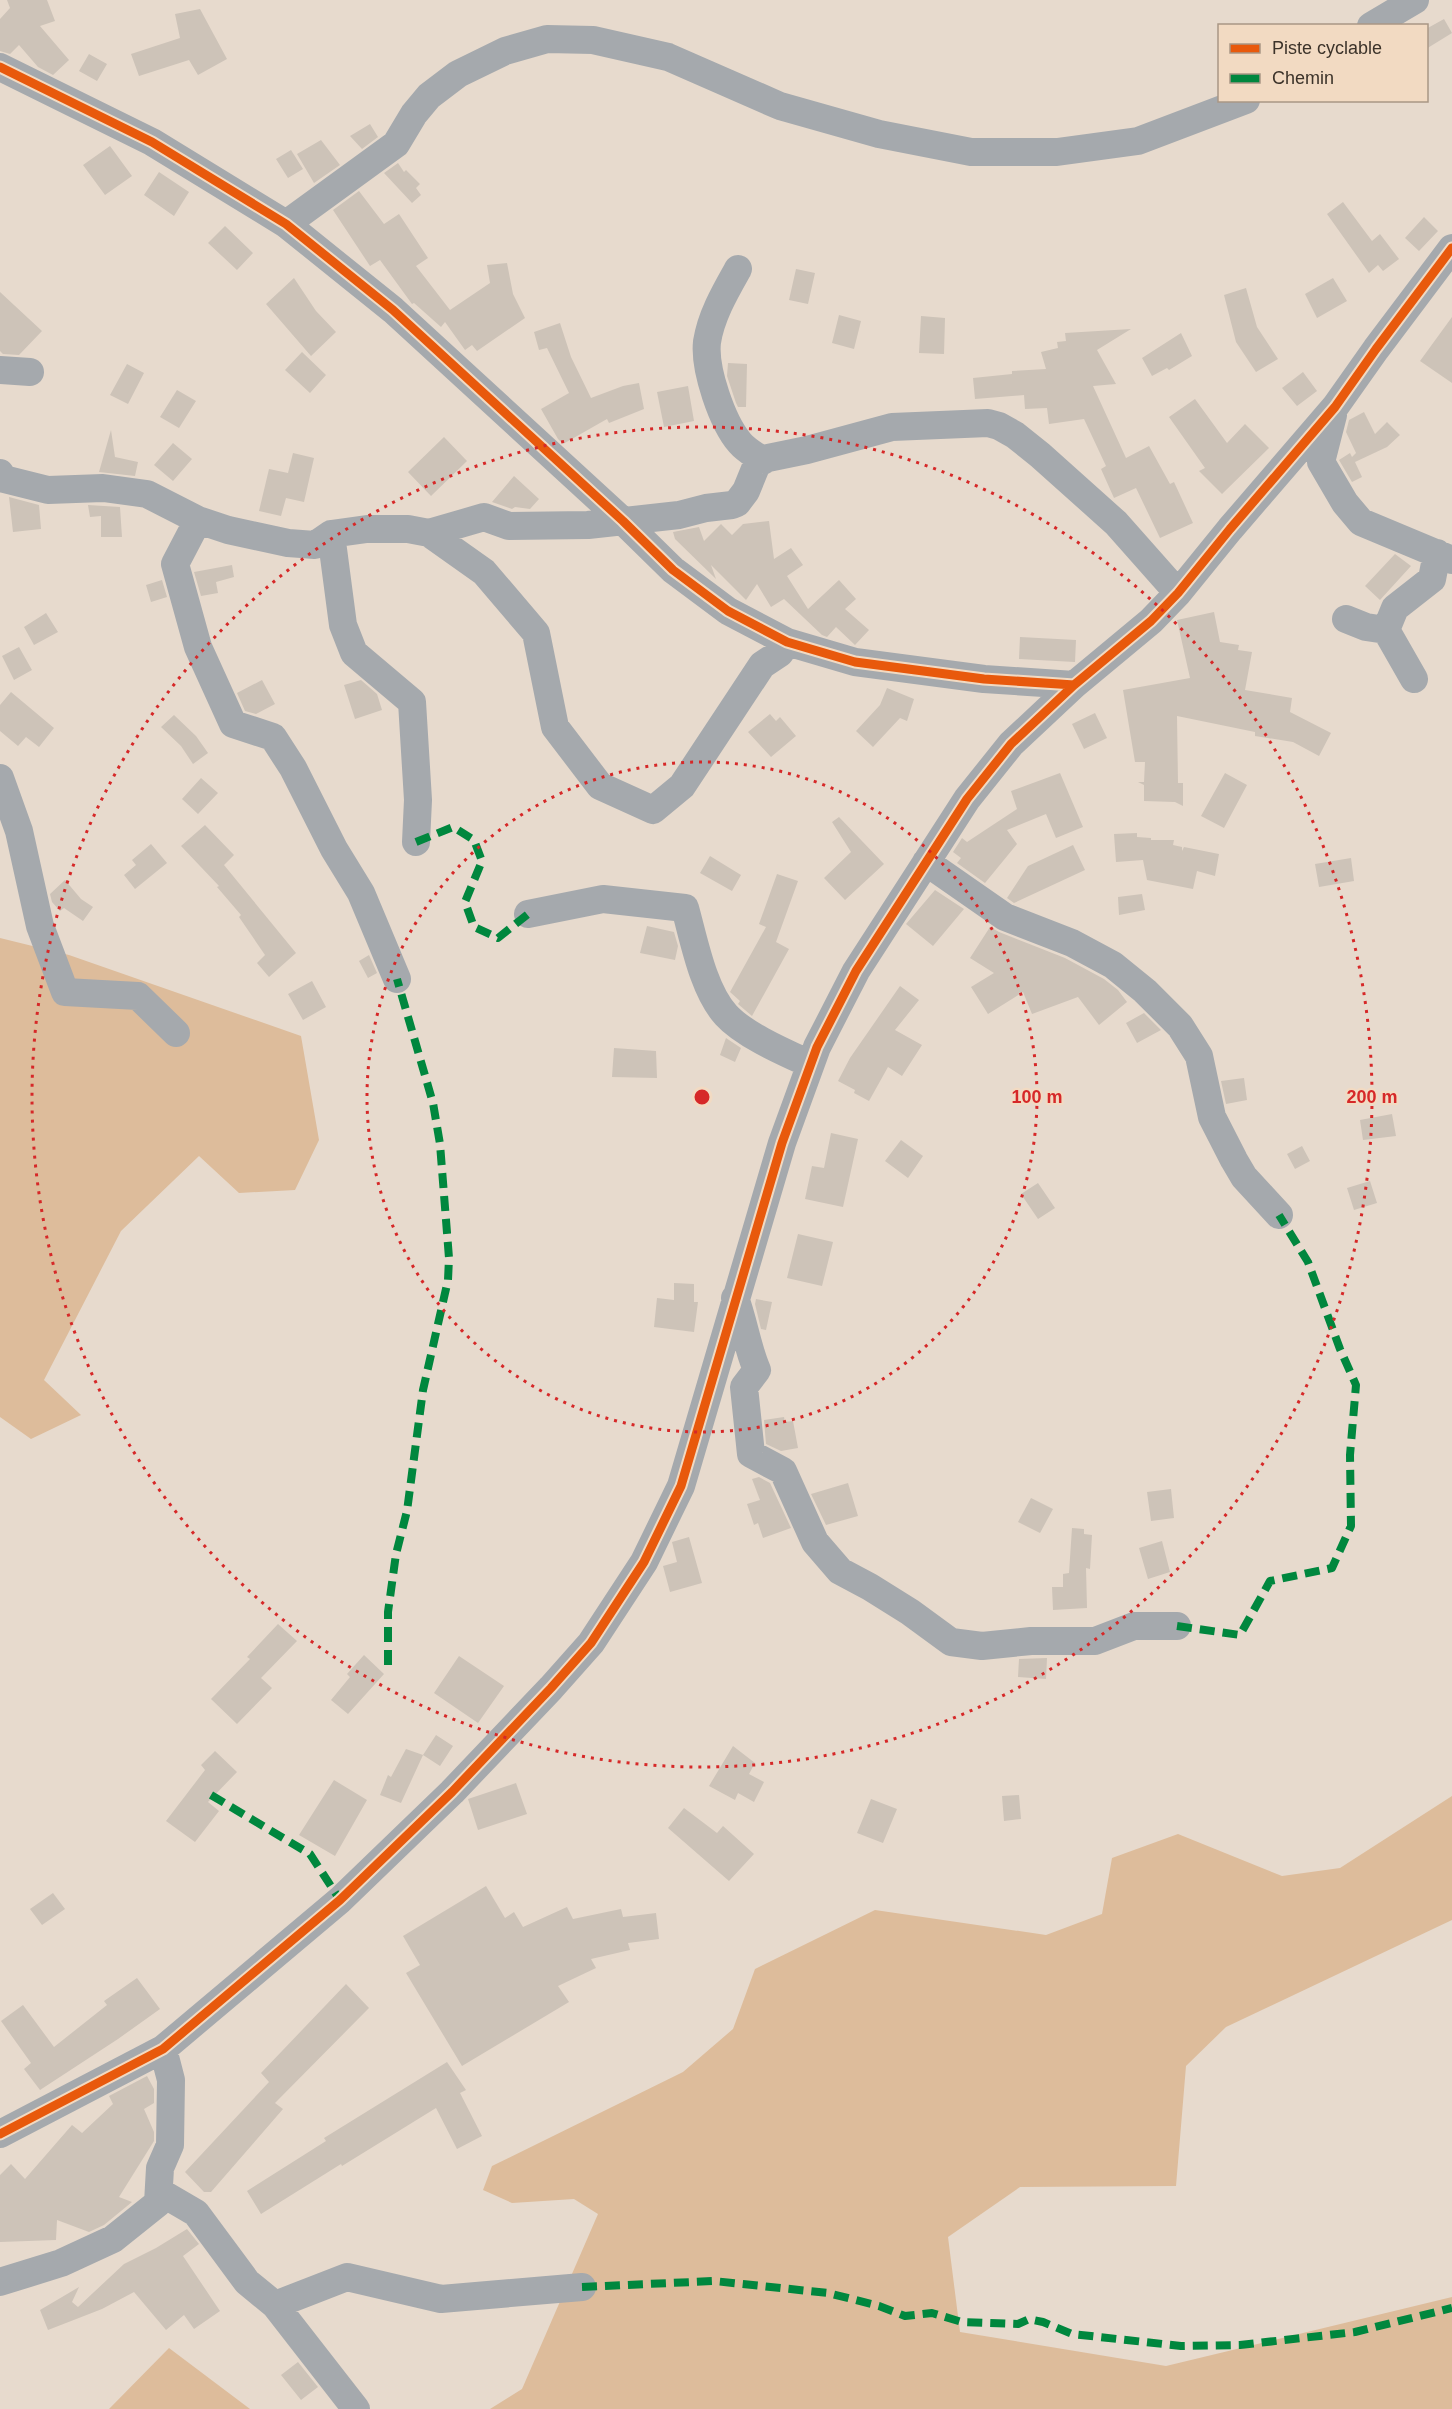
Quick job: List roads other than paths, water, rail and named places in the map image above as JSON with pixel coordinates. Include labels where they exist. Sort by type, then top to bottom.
[{"type":"street","points":[[1374,24],[1415,0]]},
{"type":"street","points":[[286,224],[396,144],[414,114],[429,96],[458,74],[505,51],[547,39],[593,40],[668,57],[780,106],[879,134],[971,152],[1057,152],[1138,141],[1241,102]]},
{"type":"street","points":[[0,67],[152,142],[286,224],[393,310],[623,521],[673,570],[728,611],[788,642],[855,662],[984,679],[1074,684]]},
{"type":"street","points":[[0,2134],[163,2049],[340,1900],[452,1792],[591,1643],[645,1562],[681,1486],[782,1143],[817,1047],[856,971],[967,799],[1011,744],[1074,684],[1151,621],[1178,593],[1335,407],[1376,349],[1443,281],[1452,248]]},
{"type":"street","points":[[738,269],[721,299],[711,325],[707,344],[708,359],[715,398],[739,442],[762,460]]},
{"type":"street","points":[[0,370],[30,372]]},
{"type":"street","points":[[1335,407],[1321,462],[1345,503],[1361,522],[1444,556],[1432,579],[1395,608],[1386,630]]},
{"type":"street","points":[[429,533],[484,517],[509,526],[588,525],[679,515],[706,507],[732,505],[741,499],[757,464],[762,460],[892,427],[988,423],[999,426],[1040,454],[1116,524],[1178,593]]},
{"type":"street","points":[[0,473],[4,479],[48,490],[103,488],[147,494],[198,520],[228,530],[288,543],[315,545],[331,534],[367,529],[408,529],[429,533],[484,572],[536,633],[555,727],[600,786],[653,810],[682,786],[762,665],[780,653],[788,642]]},
{"type":"street","points":[[198,520],[174,564],[198,647],[233,724],[273,737],[292,768],[333,849],[361,893],[397,979]]},
{"type":"street","points":[[331,534],[343,624],[354,653],[412,702],[418,800],[416,842]]},
{"type":"street","points":[[1346,619],[1366,627],[1386,630]]},
{"type":"street","points":[[1386,630],[1414,679]]},
{"type":"street","points":[[0,778],[9,830],[40,926],[65,992],[138,996],[176,1033]]},
{"type":"street","points":[[926,862],[1005,917],[1072,943],[1113,965],[1145,991],[1180,1026],[1199,1056],[1212,1117],[1244,1177],[1280,1215]]},
{"type":"street","points":[[528,914],[603,899],[685,908],[712,994],[726,1016],[765,1043],[810,1064]]},
{"type":"street","points":[[735,1298],[745,1325],[749,1352],[757,1370],[744,1387],[751,1454],[783,1471],[815,1542],[840,1571],[900,1605],[951,1642],[982,1646],[1031,1641],[1095,1641],[1134,1626],[1177,1626]]},
{"type":"street","points":[[0,2282],[61,2263],[113,2239],[158,2203],[160,2168],[170,2145],[171,2080],[163,2049]]},
{"type":"street","points":[[160,2192],[196,2213],[247,2282],[275,2305],[356,2409]]},
{"type":"street","points":[[275,2305],[347,2277],[441,2299],[582,2287]]}]
